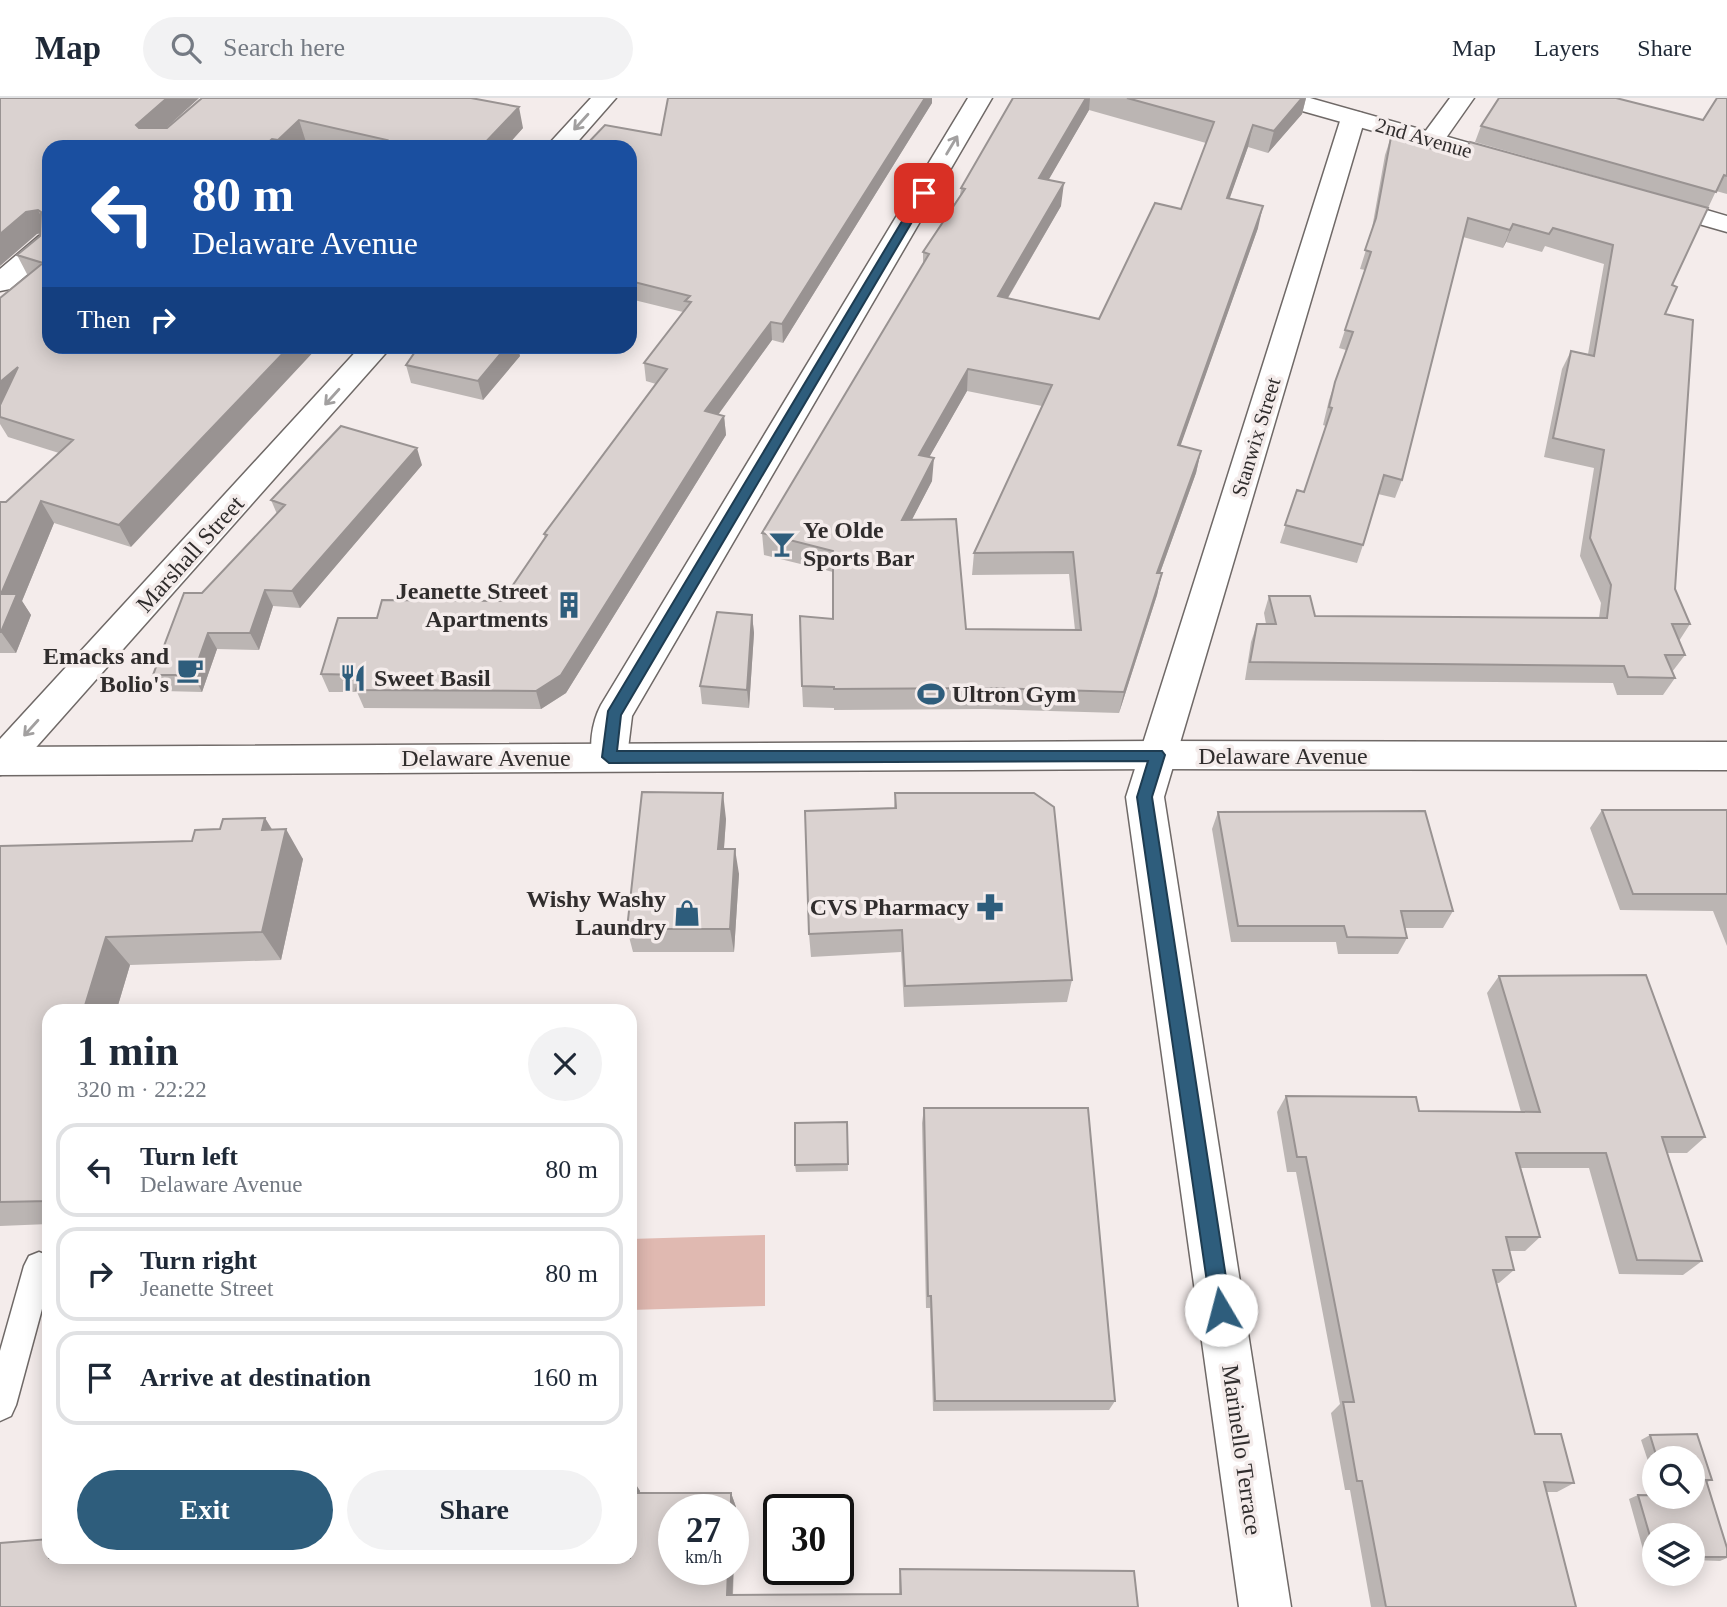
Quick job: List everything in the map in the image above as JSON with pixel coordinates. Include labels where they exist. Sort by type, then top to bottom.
[{"type":"street","points":[[565,140],[604,98]]},
{"type":"street","points":[[609,757],[614,715],[980,98]]},
{"type":"street","name":"2nd Avenue","points":[[1283,98],[1539,170]]},
{"type":"street","points":[[1432,140],[1462,98]]},
{"type":"street","name":"Stanwix Street","points":[[1157,755],[1171,719],[1353,118]]},
{"type":"street","points":[[1633,197],[1727,224]]},
{"type":"street","points":[[0,283],[42,248]]},
{"type":"street","name":"Marshall Street","points":[[1,761],[371,354]]},
{"type":"street","name":"Delaware Avenue","points":[[1,761],[1157,755],[1727,756]]},
{"type":"street","name":"Marinello Terrace","points":[[1157,755],[1145,797],[1265,1607]]},
{"type":"lane","points":[[0,1405],[39,1266]]},
{"type":"shaded area","points":[[765,1235],[765,1306],[637,1310],[637,1239]]},
{"type":"building","points":[[0,98],[167,98],[136,125],[139,128],[167,128],[202,98],[471,98],[519,107],[488,140],[387,140],[299,120],[278,140],[42,140],[42,263],[17,255],[40,236],[41,212],[26,212],[0,234]]},
{"type":"building","points":[[668,98],[925,98],[782,324],[771,322],[705,411],[724,416],[561,675],[536,691],[356,690],[361,675],[321,674],[338,618],[377,618],[382,600],[502,601],[547,535],[544,534],[667,369],[644,363],[691,302],[685,301],[690,296],[637,283],[637,140],[591,140],[605,125],[661,135]]},
{"type":"building","points":[[1013,98],[1086,98],[1039,178],[1064,183],[998,296],[1099,319],[1155,203],[1181,209],[1214,122],[1127,98],[1302,98],[1274,131],[1253,125],[1227,198],[1263,206],[1178,445],[1201,451],[1157,573],[1162,573],[1124,692],[987,688],[834,689],[802,686],[800,616],[833,619],[833,551],[762,533],[929,254],[923,252],[965,189],[961,188]],"holes":[[[968,369],[1052,385],[974,553],[1073,552],[1081,630],[966,629],[956,519],[902,520],[934,458],[919,455]]]},
{"type":"building","points":[[1499,98],[1616,98],[1703,120],[1717,98],[1727,98],[1727,176],[1724,175],[1716,192],[1481,126]]},
{"type":"building","points":[[1391,137],[1461,157],[1470,142],[1708,208],[1672,285],[1677,287],[1665,314],[1693,320],[1675,589],[1690,624],[1672,624],[1685,655],[1665,655],[1675,678],[1628,677],[1624,666],[1250,662],[1257,624],[1276,624],[1269,596],[1310,596],[1315,616],[1607,618],[1611,585],[1590,538],[1604,450],[1553,438],[1571,351],[1594,356],[1613,245],[1553,228],[1549,234],[1513,224],[1510,230],[1468,218],[1402,480],[1384,475],[1363,545],[1285,525],[1297,490],[1304,492],[1332,408],[1329,407],[1335,382],[1353,332],[1345,330],[1371,252],[1365,250],[1376,218]]},
{"type":"building","points":[[42,264],[42,354],[282,354],[119,525],[41,501],[1,594],[17,594],[1,632],[0,502],[6,502],[73,440],[0,417],[0,405],[18,367],[0,382],[0,298]]},
{"type":"building","points":[[414,354],[500,354],[478,381],[406,365]]},
{"type":"building","points":[[341,426],[417,448],[292,591],[265,590],[250,633],[208,633],[193,675],[153,675],[184,593],[202,593],[285,505],[271,500]]},
{"type":"building","points":[[717,612],[752,615],[747,690],[700,686]]},
{"type":"building","name":"Wishy Washy Laundry","points":[[642,792],[723,793],[718,849],[735,849],[730,929],[627,929]]},
{"type":"building","name":"CVS Pharmacy","points":[[895,793],[1034,793],[1054,807],[1072,980],[905,986],[902,930],[809,934],[805,811],[896,808]]},
{"type":"building","points":[[1602,810],[1727,810],[1727,894],[1633,894]]},
{"type":"building","points":[[1425,811],[1453,911],[1401,911],[1407,938],[1347,937],[1344,926],[1238,926],[1218,812]]},
{"type":"building","points":[[265,818],[262,830],[286,829],[262,932],[106,937],[85,1004],[42,1004],[42,1201],[0,1202],[0,846],[192,841],[195,830],[220,829],[223,819]]},
{"type":"building","points":[[1646,975],[1705,1137],[1662,1137],[1702,1261],[1637,1260],[1606,1153],[1516,1153],[1540,1237],[1506,1237],[1514,1270],[1493,1270],[1535,1434],[1561,1434],[1574,1483],[1544,1482],[1576,1607],[1386,1607],[1362,1481],[1357,1481],[1343,1402],[1354,1402],[1306,1157],[1297,1157],[1286,1096],[1416,1097],[1419,1111],[1540,1112],[1499,976]]},
{"type":"building","points":[[924,1108],[1088,1108],[1115,1401],[935,1401],[931,1296],[928,1296]]},
{"type":"building","points":[[847,1122],[848,1164],[795,1165],[795,1123]]},
{"type":"building","points":[[1697,1434],[1701,1446],[1653,1446],[1650,1435]]},
{"type":"building","points":[[1705,1459],[1712,1480],[1706,1480],[1727,1548],[1727,1557],[1705,1557],[1705,1523],[1646,1523],[1642,1509],[1705,1509]]},
{"type":"building","points":[[637,1493],[731,1493],[658,1494],[658,1585],[727,1585],[727,1595],[901,1594],[900,1569],[1134,1571],[1138,1607],[0,1607],[0,1543],[42,1540],[42,1564],[637,1564]]},
{"type":"place","name":"Ye Olde Sports Bar","points":[[782,544]]},
{"type":"place","name":"Jeanette Street Apartments","points":[[569,605]]},
{"type":"place","name":"Emacks and Bolio's","points":[[190,670]]},
{"type":"place","name":"Sweet Basil","points":[[353,678]]},
{"type":"place","name":"Ultron Gym","points":[[931,694]]},
{"type":"place","name":"CVS Pharmacy","points":[[990,907]]},
{"type":"place","name":"Wishy Washy Laundry","points":[[687,913]]},
{"type":"route","points":[[924,193],[614,715],[609,757],[1157,755],[1145,797],[1221,1310]]}]
